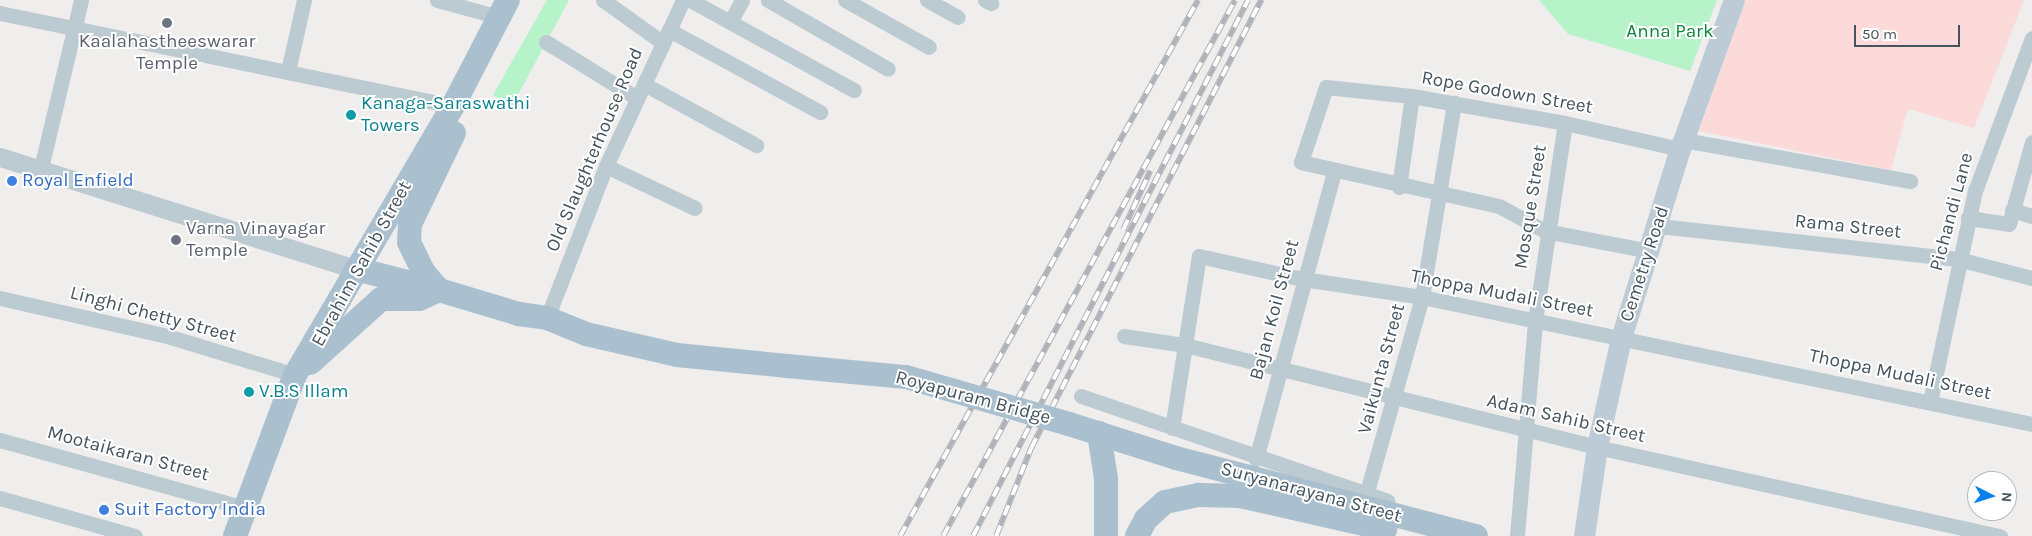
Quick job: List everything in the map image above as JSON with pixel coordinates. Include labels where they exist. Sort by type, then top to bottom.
[{"type":"main road","name":"Ebrahim Sahib Street","points":[[438,290],[424,274],[409,242],[410,224],[522,0]]},
{"type":"main road","name":"Cemetry Road","points":[[1584,536],[1597,447],[1621,338],[1659,226],[1682,145],[1734,0]]},
{"type":"main road","name":"Ebrahim Sahib Street","points":[[236,536],[295,375],[453,106],[503,8]]},
{"type":"main road","points":[[388,216],[410,224]]},
{"type":"main road","name":"Royapuram Bridge","points":[[356,269],[438,290],[518,314],[547,318],[586,334],[677,354],[906,377],[1099,433]]},
{"type":"main road","points":[[295,375],[381,299],[419,299],[438,290]]},
{"type":"main road","points":[[1099,433],[1106,479],[1106,536]]},
{"type":"main road","name":"Suryanarayana Street","points":[[1099,433],[1176,458],[1469,534]]},
{"type":"main road","name":"Suryanarayana Street","points":[[1137,536],[1146,519],[1165,502],[1200,495],[1240,496],[1413,536]]},
{"type":"street","points":[[41,168],[81,0]]},
{"type":"street","points":[[288,72],[304,0]]},
{"type":"street","points":[[437,0],[503,8]]},
{"type":"street","points":[[603,0],[666,37],[820,112]]},
{"type":"street","name":"Old Slaughterhouse Road","points":[[547,318],[606,166],[683,0]]},
{"type":"street","points":[[690,0],[854,90]]},
{"type":"street","points":[[730,22],[742,0]]},
{"type":"street","points":[[768,0],[888,70]]},
{"type":"street","points":[[845,0],[929,47]]},
{"type":"street","points":[[927,0],[958,17]]},
{"type":"street","points":[[0,13],[76,27],[453,106]]},
{"type":"street","name":"Pichandi Lane","points":[[1930,402],[1958,259],[1968,218],[2032,38]]},
{"type":"street","points":[[546,42],[637,98]]},
{"type":"street","points":[[644,84],[756,145]]},
{"type":"street","name":"Rope Godown Street","points":[[1334,172],[1301,162],[1326,87],[1412,96],[1682,145],[1910,181]]},
{"type":"street","points":[[1399,187],[1412,96]]},
{"type":"street","name":"Vaikunta Street","points":[[1366,495],[1395,399],[1422,297],[1454,103]]},
{"type":"street","name":"Mosque Street","points":[[1517,536],[1525,429],[1545,231],[1565,123]]},
{"type":"street","points":[[1968,218],[2009,224],[2032,142]]},
{"type":"street","points":[[0,157],[41,168],[356,269]]},
{"type":"street","points":[[606,166],[695,208]]},
{"type":"street","points":[[1334,172],[1399,187],[1499,206],[1545,231],[1650,251]]},
{"type":"street","name":"Bajan Koil Street","points":[[1256,459],[1303,279],[1334,172]]},
{"type":"street","points":[[2012,210],[2032,216]]},
{"type":"street","name":"Rama Street","points":[[1659,226],[1958,259],[2032,278]]},
{"type":"street","name":"Thoppa Mudali Street","points":[[1185,345],[1199,256],[1303,279],[1422,297],[2032,424]]},
{"type":"street","name":"Linghi Chetty Street","points":[[0,298],[167,336],[295,375]]},
{"type":"street","name":"Adam Sahib Street","points":[[1124,336],[1185,345],[1395,399],[1597,447],[2000,536]]},
{"type":"street","points":[[1172,428],[1185,345]]},
{"type":"street","points":[[1081,396],[1256,459],[1436,516],[1469,534]]},
{"type":"street","name":"Mootaikaran Street","points":[[0,440],[245,508]]},
{"type":"street","points":[[0,498],[135,536]]},
{"type":"shaded area","points":[[1746,0],[2024,0],[1974,128],[1908,109],[1891,170],[1699,131]]},
{"type":"green space","points":[[547,0],[569,0],[512,106],[493,95]]},
{"type":"green space","name":"Anna Park","points":[[1539,0],[1717,0],[1690,71],[1568,34]]},
{"type":"railway","points":[[900,536],[1198,0]]},
{"type":"railway","points":[[943,536],[1235,0]]},
{"type":"railway","points":[[973,536],[1248,0]]},
{"type":"railway","points":[[996,536],[1031,448],[1261,0]]},
{"type":"railway","points":[[1123,230],[1150,171]]},
{"type":"place","name":"Kaalahastheeswarar Temple","points":[[167,23]]},
{"type":"place","name":"Kanaga-Saraswathi Towers","points":[[351,115]]},
{"type":"place","name":"Royal Enfield","points":[[12,181]]},
{"type":"place","name":"Varna Vinayagar Temple","points":[[176,240]]},
{"type":"place","name":"V.B.S Illam","points":[[249,392]]},
{"type":"place","name":"Suit Factory India","points":[[104,510]]}]
